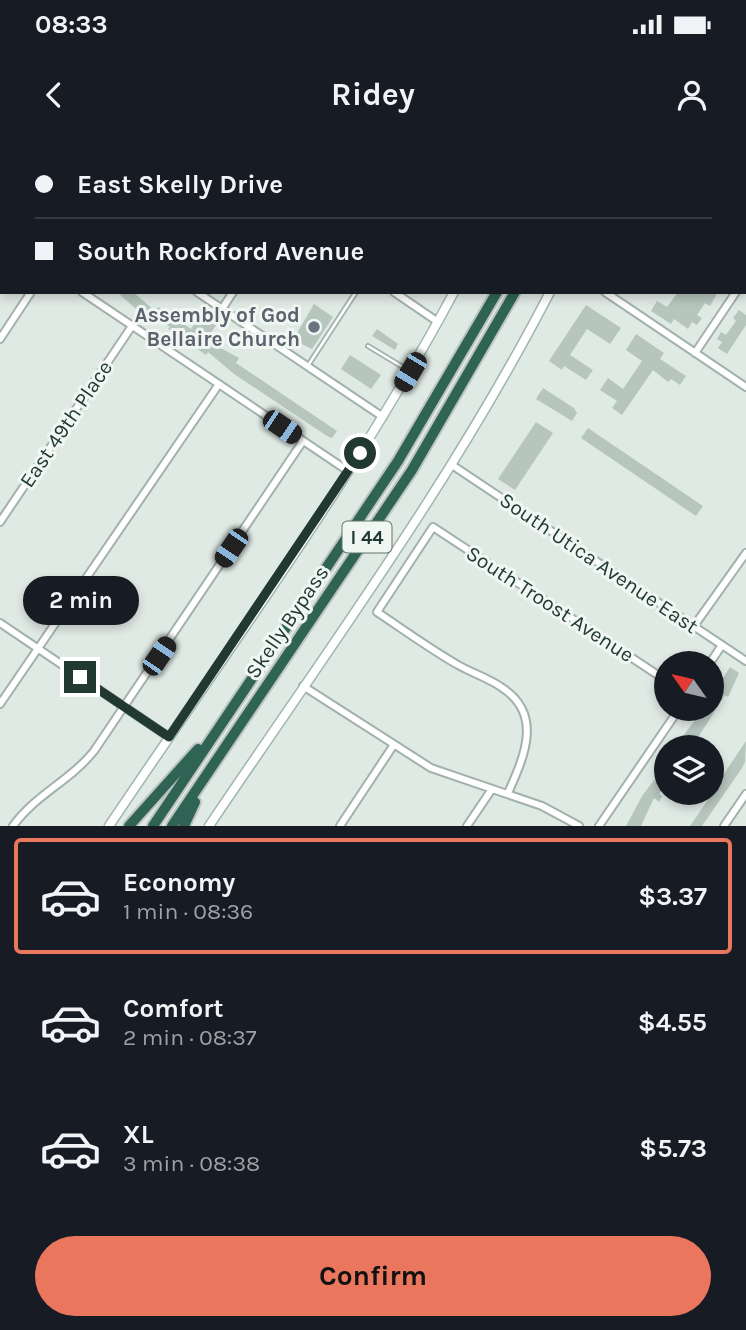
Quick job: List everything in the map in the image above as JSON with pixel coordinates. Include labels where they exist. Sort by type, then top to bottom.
[{"type":"highway","name":"Skelly Bypass","points":[[153,826],[398,461],[496,294]]},
{"type":"highway","name":"Skelly Bypass","points":[[172,826],[412,470],[514,294]]},
{"type":"highway","points":[[129,826],[224,721]]},
{"type":"highway","points":[[184,826],[207,774]]},
{"type":"main road","points":[[109,826],[383,417],[453,294]]},
{"type":"main road","points":[[209,826],[452,465],[500,386],[549,294]]},
{"type":"street","points":[[0,339],[30,294]]},
{"type":"street","points":[[85,294],[348,471]]},
{"type":"street","points":[[200,294],[383,417]]},
{"type":"street","points":[[222,309],[232,294]]},
{"type":"street","points":[[397,294],[438,322]]},
{"type":"street","points":[[608,294],[746,387]]},
{"type":"street","points":[[695,353],[735,294]]},
{"type":"street","name":"East 49th Place","points":[[0,522],[132,326]]},
{"type":"street","points":[[0,704],[219,384]]},
{"type":"street","points":[[13,826],[38,799],[81,767],[303,441]]},
{"type":"street","name":"South Utica Avenue East","points":[[452,465],[746,661]]},
{"type":"street","name":"South Troost Avenue","points":[[508,793],[527,746],[527,725],[520,706],[501,687],[455,663],[377,612],[433,527],[654,672]]},
{"type":"street","points":[[694,626],[746,553]]},
{"type":"street","points":[[0,623],[169,737]]},
{"type":"street","points":[[718,651],[722,645]]},
{"type":"street","points":[[303,686],[431,768],[542,806],[579,826]]},
{"type":"street","points":[[598,826],[671,721]]},
{"type":"street","points":[[340,826],[393,746]]},
{"type":"street","points":[[467,826],[492,789]]},
{"type":"street","points":[[724,826],[746,794]]},
{"type":"lane","points":[[307,367],[355,294]]},
{"type":"lane","points":[[368,346],[410,372]]},
{"type":"building","points":[[119,294],[135,294],[155,311],[158,307],[191,329],[197,319],[202,322],[208,314],[219,321],[206,340],[239,358],[236,363],[337,431],[332,438],[327,436],[234,374],[208,352],[206,355],[168,329],[170,327],[158,319],[156,321],[146,318]]},
{"type":"building","points":[[677,294],[717,294],[710,306],[705,303],[697,315],[702,318],[697,325],[692,322],[688,329],[674,319],[671,324],[651,311],[657,301],[667,307]]},
{"type":"building","name":"Assembly of God Bellaire Church","points":[[314,304],[333,317],[312,349],[293,340]]},
{"type":"building","points":[[586,305],[621,328],[610,344],[587,329],[570,355],[593,370],[586,380],[564,366],[562,370],[549,361]]},
{"type":"building","points":[[739,310],[746,315],[746,325],[727,354],[718,348],[722,342],[717,339],[721,332],[726,335],[736,321],[733,318]]},
{"type":"building","points":[[377,329],[398,344],[395,350],[372,336]]},
{"type":"building","points":[[636,334],[664,353],[660,359],[686,376],[680,385],[671,379],[668,382],[653,370],[622,415],[612,408],[617,401],[600,390],[608,378],[623,389],[642,361],[626,350]]},
{"type":"building","points":[[350,355],[381,375],[371,389],[341,369]]},
{"type":"building","points":[[543,388],[574,408],[577,413],[572,421],[536,399]]},
{"type":"building","points":[[536,422],[553,433],[515,490],[498,479]]},
{"type":"building","points":[[588,428],[703,506],[696,516],[581,438]]},
{"type":"building","points":[[730,667],[739,673],[728,697],[724,697],[724,676]]},
{"type":"building","points":[[694,721],[708,721],[700,735],[684,735]]},
{"type":"building","points":[[746,741],[745,762],[724,794],[724,774]]},
{"type":"building","points":[[654,780],[654,798],[641,826],[626,826]]},
{"type":"building","points":[[704,805],[716,805],[702,826],[690,826]]},
{"type":"place","name":"Assembly of God Bellaire Church","points":[[314,327]]},
{"type":"route","points":[[80,677],[169,737],[360,453]]}]
